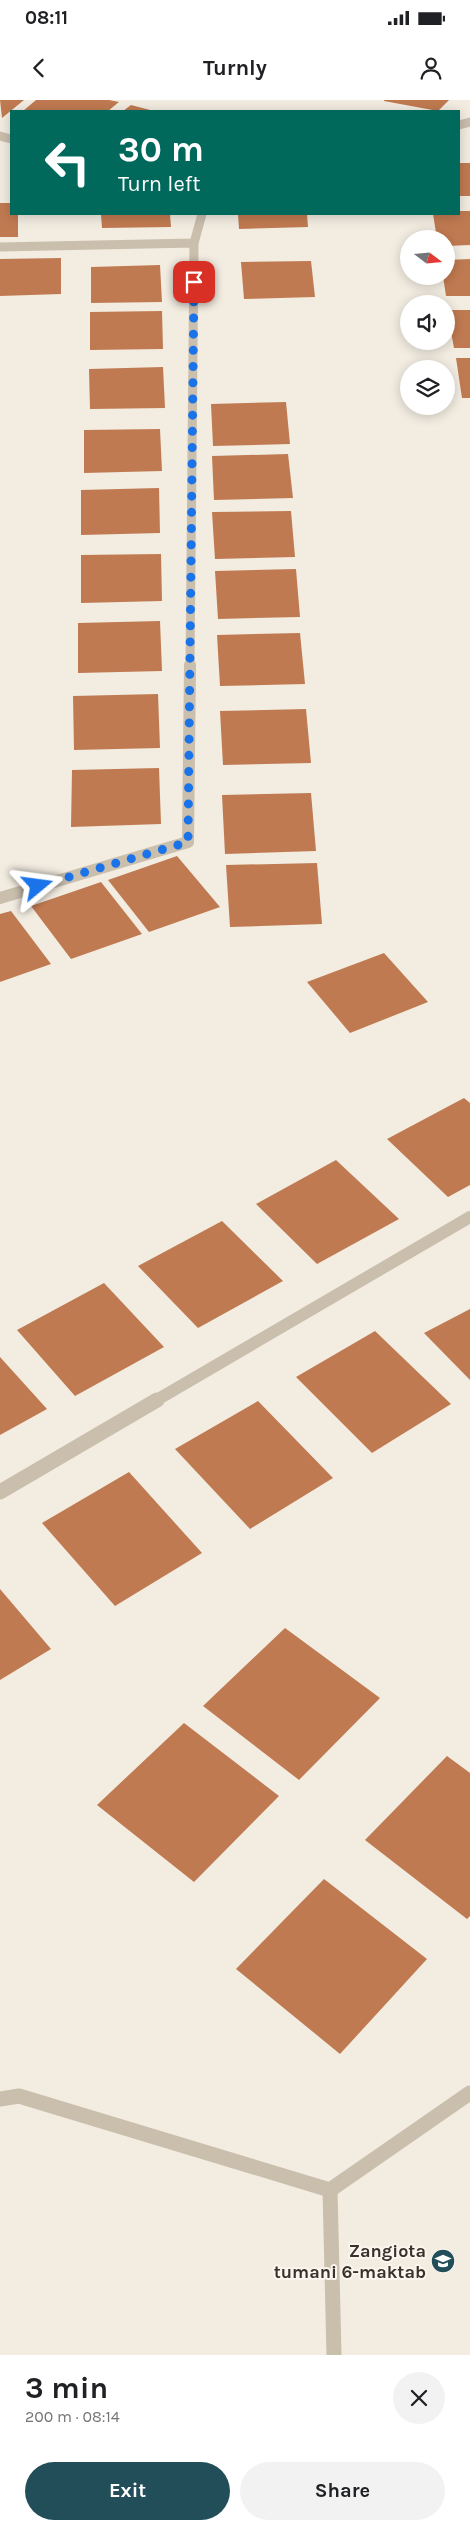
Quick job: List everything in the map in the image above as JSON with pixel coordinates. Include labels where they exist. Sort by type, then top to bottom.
[{"type":"street","points":[[0,898],[188,842],[194,242],[202,215]]},
{"type":"street","points":[[0,247],[194,242]]},
{"type":"street","points":[[0,1492],[470,1217]]},
{"type":"street","points":[[330,2190],[470,2093]]},
{"type":"street","points":[[0,2099],[19,2096],[330,2190]]},
{"type":"street","points":[[330,2190],[334,2355]]},
{"type":"building","points":[[0,100],[24,100],[10,110],[2,118]]},
{"type":"building","points":[[36,100],[109,100],[119,102],[109,110],[24,110]]},
{"type":"building","points":[[384,100],[449,100],[439,110],[433,110]]},
{"type":"building","points":[[131,105],[150,110],[124,110]]},
{"type":"building","points":[[460,163],[470,163],[470,196],[460,196]]},
{"type":"building","points":[[0,203],[10,203],[10,215],[18,215],[18,237],[0,237]]},
{"type":"building","points":[[460,211],[470,211],[470,245],[455,246],[455,230],[436,230],[433,215],[460,215]]},
{"type":"building","points":[[101,215],[170,215],[171,227],[102,228]]},
{"type":"building","points":[[238,215],[307,215],[308,227],[239,229]]},
{"type":"building","points":[[61,258],[61,294],[0,296],[0,259]]},
{"type":"building","points":[[470,259],[470,296],[446,295],[444,285],[455,285],[455,260]]},
{"type":"building","points":[[311,261],[315,297],[244,299],[241,262]]},
{"type":"building","points":[[160,265],[162,302],[91,303],[91,267]]},
{"type":"building","points":[[455,310],[470,310],[470,348],[455,348]]},
{"type":"building","points":[[162,311],[163,349],[90,350],[90,312]]},
{"type":"building","points":[[456,358],[470,358],[470,398],[462,398]]},
{"type":"building","points":[[163,367],[165,408],[90,409],[89,369]]},
{"type":"building","points":[[286,402],[290,444],[213,446],[211,404]]},
{"type":"building","points":[[160,429],[162,471],[84,473],[84,430]]},
{"type":"building","points":[[288,454],[293,498],[214,500],[212,456]]},
{"type":"building","points":[[159,488],[160,533],[81,535],[81,490]]},
{"type":"building","points":[[291,511],[295,557],[215,559],[212,512]]},
{"type":"building","points":[[161,554],[162,601],[81,603],[81,555]]},
{"type":"building","points":[[296,569],[300,617],[218,619],[215,571]]},
{"type":"building","points":[[160,621],[162,671],[78,673],[78,623]]},
{"type":"building","points":[[300,633],[305,684],[220,686],[217,635]]},
{"type":"building","points":[[158,694],[160,748],[74,750],[73,696]]},
{"type":"building","points":[[306,709],[311,763],[223,765],[220,711]]},
{"type":"building","points":[[159,768],[161,824],[71,827],[72,770]]},
{"type":"building","points":[[311,793],[316,851],[225,854],[222,795]]},
{"type":"building","points":[[177,856],[220,907],[149,932],[108,880]]},
{"type":"building","points":[[317,863],[322,924],[230,927],[226,865]]},
{"type":"building","points":[[101,882],[142,934],[71,959],[31,906]]},
{"type":"building","points":[[11,911],[51,964],[0,982],[0,914]]},
{"type":"building","points":[[384,953],[428,1002],[350,1033],[307,982]]},
{"type":"building","points":[[464,1098],[470,1103],[470,1185],[448,1197],[387,1139]]},
{"type":"building","points":[[336,1160],[399,1219],[317,1264],[256,1204]]},
{"type":"building","points":[[222,1221],[283,1281],[198,1328],[138,1266]]},
{"type":"building","points":[[104,1283],[164,1347],[75,1396],[17,1330]]},
{"type":"building","points":[[470,1309],[470,1380],[424,1333]]},
{"type":"building","points":[[375,1331],[451,1404],[372,1453],[296,1377]]},
{"type":"building","points":[[0,1357],[47,1409],[0,1435]]},
{"type":"building","points":[[258,1401],[333,1478],[250,1529],[175,1449]]},
{"type":"building","points":[[129,1472],[202,1553],[115,1606],[42,1523]]},
{"type":"building","points":[[0,1589],[51,1649],[0,1680]]},
{"type":"building","points":[[285,1628],[380,1698],[299,1780],[203,1706]]},
{"type":"building","points":[[184,1723],[279,1796],[194,1882],[97,1805]]},
{"type":"building","points":[[447,1756],[470,1773],[470,1916],[467,1919],[365,1840]]},
{"type":"building","points":[[324,1879],[427,1959],[340,2054],[236,1969]]},
{"type":"place","name":"Zangiota tumani 6-maktab","points":[[443,2261]]},
{"type":"route","points":[[38,886],[188,842],[194,282]]}]
